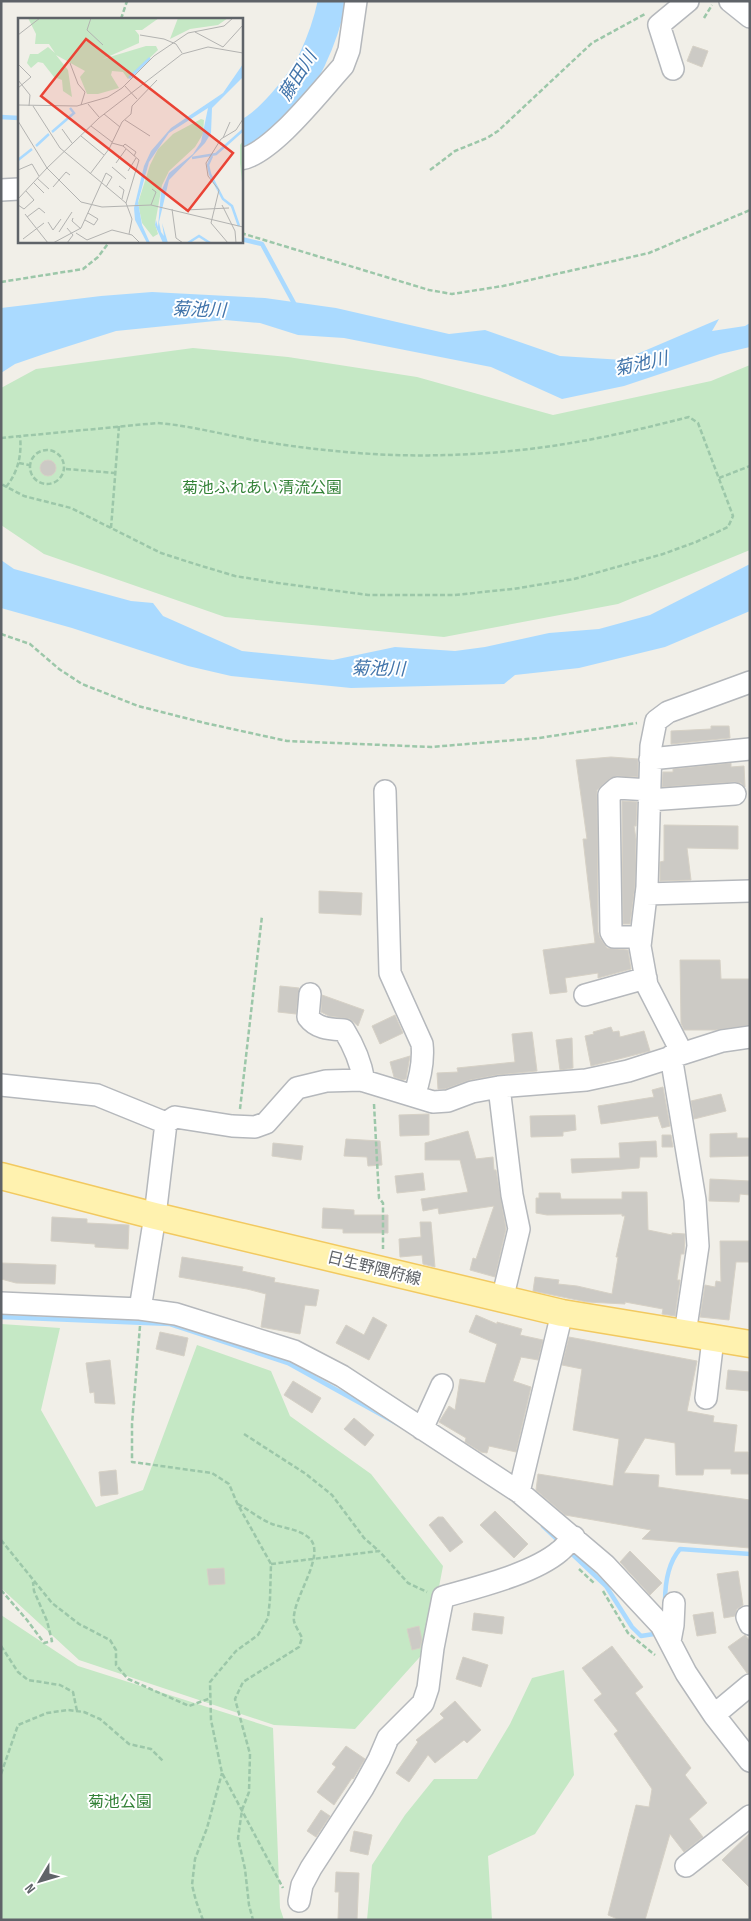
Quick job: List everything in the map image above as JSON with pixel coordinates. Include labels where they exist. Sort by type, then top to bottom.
[{"type":"main road","name":"日生野隈府線","points":[[1,1176],[155,1216],[502,1300],[562,1313],[750,1344]]},
{"type":"street","points":[[242,159],[250,157],[269,145],[343,66],[349,50],[356,1]]},
{"type":"street","points":[[673,70],[659,25],[688,1]]},
{"type":"street","points":[[730,1],[750,18]]},
{"type":"street","points":[[1,190],[18,189]]},
{"type":"street","points":[[685,1334],[698,1246],[695,1200],[677,1055],[647,985],[640,946],[646,894],[651,746],[656,721],[668,712],[750,682]]},
{"type":"street","points":[[650,759],[750,749]]},
{"type":"street","points":[[641,937],[614,937],[611,932],[609,795],[617,788],[649,795],[735,794]]},
{"type":"street","points":[[386,791],[390,973],[422,1044],[423,1054],[419,1082],[414,1096]]},
{"type":"street","points":[[646,894],[750,892]]},
{"type":"street","points":[[585,995],[646,978]]},
{"type":"street","points":[[310,994],[308,1017],[322,1028],[344,1030],[353,1044],[363,1071],[371,1083]]},
{"type":"street","points":[[140,1318],[166,1123],[175,1117],[255,1127],[266,1123],[297,1088],[326,1082],[371,1083],[433,1102],[448,1101],[472,1092],[500,1087],[586,1080],[628,1071],[722,1041],[750,1037]]},
{"type":"street","points":[[1,1085],[98,1095],[166,1123]]},
{"type":"street","points":[[500,1087],[512,1195],[519,1229],[502,1300]]},
{"type":"street","points":[[1,1303],[140,1318],[176,1314],[294,1351],[342,1376],[520,1492],[566,1544],[605,1565],[661,1625],[663,1648],[686,1673],[714,1715],[750,1761]]},
{"type":"street","points":[[520,1492],[562,1313]]},
{"type":"street","points":[[706,1398],[713,1338]]},
{"type":"street","points":[[422,1429],[442,1386]]},
{"type":"street","points":[[299,1901],[302,1885],[311,1868],[363,1788],[388,1738],[423,1703],[428,1688],[433,1648],[443,1597],[498,1580],[531,1567],[566,1544]]},
{"type":"street","points":[[663,1648],[673,1625],[674,1603]]},
{"type":"street","points":[[714,1715],[750,1685]]},
{"type":"street","points":[[686,1866],[750,1816]]},
{"type":"path","points":[[121,18],[127,1]]},
{"type":"path","points":[[704,18],[714,1]]},
{"type":"path","points":[[430,170],[454,152],[487,138],[498,130],[592,43],[649,12],[659,25]]},
{"type":"path","points":[[242,233],[429,290],[452,294],[512,284],[649,253],[750,210]]},
{"type":"path","points":[[1,282],[84,269],[98,257],[109,242]]},
{"type":"path","points":[[1,438],[157,423],[326,450],[436,455],[483,454],[595,439],[689,417],[698,423],[733,516],[728,527],[696,542],[656,556],[574,579],[513,589],[454,595],[368,595],[319,590],[235,576],[161,552],[71,508],[24,496],[1,484]]},
{"type":"path","points":[[112,528],[119,426]]},
{"type":"path","points":[[6,487],[12,480],[19,464],[20,436]]},
{"type":"path","points":[[44,450],[56,451],[65,463],[66,469],[64,475],[53,484],[46,484],[39,483],[34,478],[29,465],[31,459],[44,450]]},
{"type":"path","points":[[19,464],[29,465]]},
{"type":"path","points":[[720,478],[750,466]]},
{"type":"path","points":[[66,469],[115,473]]},
{"type":"path","points":[[1,634],[30,644],[59,669],[82,684],[138,706],[205,724],[287,741],[431,747],[539,738],[656,721]]},
{"type":"path","points":[[238,1126],[262,916]]},
{"type":"path","points":[[371,1083],[374,1096],[379,1198],[383,1203],[383,1271]]},
{"type":"path","points":[[140,1318],[132,1424],[132,1462],[212,1473],[229,1484],[237,1503],[271,1564],[268,1618],[258,1635],[236,1651],[210,1682],[212,1720],[222,1773],[262,1852],[289,1898],[299,1901]]},
{"type":"path","points":[[244,1434],[306,1474],[332,1495],[364,1538],[379,1551],[408,1583],[423,1591],[443,1597]]},
{"type":"path","points":[[237,1503],[272,1524],[284,1526],[309,1538],[314,1547],[314,1559],[300,1593],[294,1620],[302,1638],[299,1647],[243,1682],[235,1699],[250,1754],[249,1792],[242,1810],[238,1838],[245,1868],[249,1905],[254,1920]]},
{"type":"path","points":[[1,1540],[33,1582],[52,1603],[78,1624],[110,1640],[116,1650],[116,1665],[128,1679],[189,1706],[211,1698]]},
{"type":"path","points":[[566,1544],[602,1589],[628,1633],[663,1648]]},
{"type":"path","points":[[271,1564],[379,1551]]},
{"type":"path","points":[[1,1590],[44,1643],[52,1640],[47,1621],[34,1591],[33,1582]]},
{"type":"path","points":[[1,1646],[18,1672],[28,1680],[60,1685],[73,1692],[77,1711]]},
{"type":"path","points":[[1,1774],[18,1725],[47,1713],[68,1710],[84,1712],[100,1719],[128,1744],[151,1749],[163,1761]]},
{"type":"path","points":[[203,1920],[192,1885],[195,1859],[207,1828],[222,1773]]},
{"type":"green space","name":"菊池ふれあい清流公園","points":[[193,348],[288,357],[417,377],[553,415],[711,381],[750,365],[750,550],[618,604],[444,637],[225,617],[44,554],[1,525],[1,388],[36,369]]},
{"type":"green space","points":[[1,1324],[60,1328],[41,1410],[96,1507],[143,1490],[197,1345],[271,1371],[290,1416],[371,1474],[443,1566],[427,1649],[355,1729],[274,1725],[79,1660],[1,1588]]},
{"type":"green space","name":"菊池公園","points":[[1,1615],[78,1666],[273,1728],[280,1908],[284,1920],[1,1920]]},
{"type":"green space","points":[[564,1670],[574,1775],[535,1834],[488,1856],[492,1920],[367,1920],[372,1865],[405,1815],[434,1779],[477,1779],[510,1724],[532,1678]]},
{"type":"water","name":"菊池川","points":[[152,292],[265,298],[336,308],[449,334],[485,330],[560,356],[623,360],[719,319],[712,331],[745,326],[750,323],[750,347],[720,354],[624,386],[562,399],[491,367],[344,338],[298,335],[260,323],[225,320],[116,331],[15,364],[1,373],[1,308]]},
{"type":"water","name":"菊池川","points":[[1,560],[14,569],[131,601],[153,603],[163,616],[242,651],[333,660],[395,647],[455,651],[485,647],[549,633],[599,629],[650,615],[750,564],[750,611],[665,647],[579,668],[515,675],[504,684],[351,688],[231,676],[188,666],[72,628],[1,608]]},
{"type":"building","points":[[693,46],[708,51],[702,67],[687,61]]},
{"type":"building","points":[[48,460],[56,468],[48,476],[40,468]]},
{"type":"building","points":[[711,726],[729,726],[730,738],[671,744],[671,731],[711,729]]},
{"type":"building","points":[[611,757],[638,759],[638,777],[617,776],[609,779],[597,790],[598,932],[607,948],[628,950],[631,969],[598,978],[598,973],[565,978],[567,992],[550,994],[543,950],[595,943],[583,839],[587,839],[576,760]]},
{"type":"building","points":[[731,763],[731,767],[744,766],[745,787],[741,783],[734,782],[662,787],[663,772],[673,772],[673,769]]},
{"type":"building","points":[[622,801],[637,802],[636,826],[634,826],[636,839],[635,886],[630,924],[623,924]]},
{"type":"building","points":[[664,825],[738,826],[738,849],[687,848],[691,880],[660,881],[660,862],[664,861]]},
{"type":"building","points":[[319,891],[362,893],[361,915],[319,913]]},
{"type":"building","points":[[680,960],[720,960],[721,979],[750,979],[750,1025],[715,1030],[684,1030],[681,1023]]},
{"type":"building","points":[[280,986],[299,988],[296,1014],[278,1012]]},
{"type":"building","points":[[322,995],[364,1010],[358,1026],[350,1019],[329,1016],[321,1012]]},
{"type":"building","points":[[395,1015],[403,1033],[380,1044],[372,1026]]},
{"type":"building","points":[[611,1027],[613,1032],[619,1031],[620,1037],[644,1031],[650,1051],[591,1066],[585,1036]]},
{"type":"building","points":[[532,1032],[537,1071],[497,1075],[470,1080],[445,1089],[438,1089],[437,1073],[458,1072],[457,1068],[515,1062],[512,1034]]},
{"type":"building","points":[[572,1038],[573,1068],[560,1070],[556,1040]]},
{"type":"building","points":[[410,1056],[406,1079],[394,1077],[390,1062]]},
{"type":"building","points":[[663,1087],[670,1126],[662,1128],[658,1116],[601,1124],[598,1106],[654,1097],[652,1090]]},
{"type":"building","points":[[721,1094],[726,1111],[694,1119],[691,1101]]},
{"type":"building","points":[[429,1114],[429,1135],[400,1136],[399,1115]]},
{"type":"building","points":[[575,1115],[576,1130],[563,1132],[563,1136],[531,1137],[530,1116]]},
{"type":"building","points":[[468,1131],[476,1159],[493,1157],[494,1170],[496,1170],[506,1229],[495,1277],[470,1270],[473,1258],[476,1259],[494,1206],[439,1214],[438,1208],[423,1211],[421,1199],[468,1192],[460,1160],[425,1160],[425,1143]]},
{"type":"building","points":[[737,1133],[737,1138],[750,1138],[750,1156],[710,1157],[710,1134]]},
{"type":"building","points":[[662,1135],[671,1135],[673,1147],[662,1147]]},
{"type":"building","points":[[346,1139],[380,1141],[382,1165],[368,1166],[367,1157],[344,1156]]},
{"type":"building","points":[[656,1141],[657,1157],[640,1157],[639,1168],[572,1173],[571,1159],[620,1158],[619,1143]]},
{"type":"building","points":[[273,1143],[303,1146],[301,1160],[272,1156]]},
{"type":"building","points":[[423,1173],[425,1190],[397,1193],[395,1176]]},
{"type":"building","points":[[710,1179],[750,1181],[750,1195],[740,1194],[739,1202],[709,1201]]},
{"type":"building","points":[[622,1192],[647,1192],[648,1230],[672,1235],[672,1233],[685,1234],[684,1254],[681,1254],[677,1280],[680,1280],[675,1316],[662,1314],[663,1309],[625,1302],[625,1304],[587,1302],[533,1291],[535,1277],[559,1280],[558,1284],[612,1294],[618,1257],[616,1257],[625,1216],[622,1216],[622,1214],[547,1215],[536,1213],[536,1198],[539,1198],[539,1193],[560,1193],[561,1199],[622,1199]]},
{"type":"building","points":[[323,1208],[354,1210],[354,1215],[388,1215],[388,1233],[343,1233],[343,1229],[322,1228]]},
{"type":"building","points":[[52,1217],[87,1219],[87,1223],[129,1225],[128,1249],[95,1247],[95,1244],[51,1241]]},
{"type":"building","points":[[420,1222],[431,1222],[435,1267],[423,1264],[422,1255],[400,1257],[399,1239],[421,1237]]},
{"type":"building","points":[[720,1241],[749,1241],[749,1262],[736,1262],[729,1320],[700,1317],[705,1285],[715,1287],[716,1281],[721,1282]]},
{"type":"building","points":[[182,1257],[243,1267],[242,1271],[275,1278],[274,1282],[319,1290],[316,1306],[305,1305],[300,1334],[261,1327],[266,1294],[179,1277]]},
{"type":"building","points":[[1,1263],[56,1265],[55,1284],[16,1283],[1,1279]]},
{"type":"building","points":[[476,1315],[497,1324],[497,1322],[522,1329],[520,1335],[543,1340],[538,1360],[521,1357],[513,1381],[531,1387],[516,1452],[489,1446],[487,1453],[481,1452],[465,1442],[466,1438],[439,1422],[449,1406],[455,1410],[460,1379],[485,1383],[497,1344],[469,1332]]},
{"type":"building","points":[[373,1317],[387,1325],[369,1360],[336,1343],[346,1325],[364,1335]]},
{"type":"building","points":[[160,1332],[188,1338],[184,1356],[156,1349]]},
{"type":"building","points":[[569,1337],[697,1361],[687,1411],[714,1416],[713,1422],[737,1425],[734,1452],[748,1452],[749,1474],[731,1474],[731,1469],[704,1469],[703,1475],[676,1475],[675,1443],[645,1438],[624,1473],[659,1475],[658,1487],[750,1500],[750,1548],[642,1539],[651,1530],[565,1515],[536,1490],[538,1474],[613,1486],[619,1439],[573,1430],[582,1369],[562,1365]]},
{"type":"building","points":[[110,1360],[115,1404],[95,1403],[94,1392],[90,1393],[86,1363]]},
{"type":"building","points":[[728,1370],[750,1372],[750,1391],[726,1389]]},
{"type":"building","points":[[293,1381],[321,1398],[312,1413],[284,1395]]},
{"type":"building","points":[[354,1418],[374,1435],[365,1446],[344,1429]]},
{"type":"building","points":[[116,1470],[118,1494],[101,1496],[99,1472]]},
{"type":"building","points":[[495,1511],[528,1544],[514,1558],[480,1525]]},
{"type":"building","points":[[438,1517],[443,1517],[463,1542],[450,1552],[429,1525]]},
{"type":"building","points":[[630,1551],[662,1583],[650,1595],[620,1562]]},
{"type":"building","points":[[224,1568],[225,1584],[209,1585],[207,1569]]},
{"type":"building","points":[[738,1571],[743,1605],[737,1609],[735,1616],[724,1618],[717,1574]]},
{"type":"building","points":[[713,1612],[716,1633],[697,1636],[693,1615]]},
{"type":"building","points":[[474,1613],[504,1617],[502,1634],[472,1630]]},
{"type":"building","points":[[419,1626],[422,1640],[420,1648],[412,1650],[407,1629]]},
{"type":"building","points":[[745,1635],[750,1641],[750,1673],[747,1673],[728,1647]]},
{"type":"building","points":[[612,1646],[643,1687],[635,1693],[691,1768],[685,1775],[707,1803],[689,1819],[703,1837],[684,1852],[670,1834],[645,1920],[620,1920],[608,1915],[636,1805],[649,1807],[652,1789],[614,1734],[618,1731],[594,1700],[602,1694],[582,1668]]},
{"type":"building","points":[[463,1657],[488,1665],[481,1687],[456,1679]]},
{"type":"building","points":[[455,1701],[481,1730],[467,1743],[464,1740],[435,1763],[428,1755],[409,1782],[396,1773],[418,1742],[416,1740],[444,1718],[440,1714]]},
{"type":"building","points":[[346,1746],[365,1759],[334,1805],[317,1792],[336,1767],[332,1764]]},
{"type":"building","points":[[321,1810],[330,1816],[316,1837],[307,1831]]},
{"type":"building","points":[[354,1831],[372,1835],[368,1855],[350,1851]]},
{"type":"building","points":[[750,1833],[750,1888],[722,1860]]},
{"type":"building","points":[[336,1872],[359,1873],[357,1920],[338,1920],[339,1892],[335,1892]]},
{"type":"waterway","name":"藤田川","points":[[242,134],[250,130],[271,114],[300,80],[318,46],[332,1]]},
{"type":"waterway","points":[[1,117],[18,118]]},
{"type":"waterway","points":[[242,239],[262,244],[295,305]]},
{"type":"waterway","points":[[1,1317],[170,1324],[288,1363],[398,1424]]},
{"type":"waterway","points":[[543,1526],[561,1543]]},
{"type":"waterway","points":[[665,1602],[668,1574],[680,1549],[750,1554]]},
{"type":"waterway","points":[[568,1550],[606,1586],[632,1627],[641,1636],[654,1634]]}]
